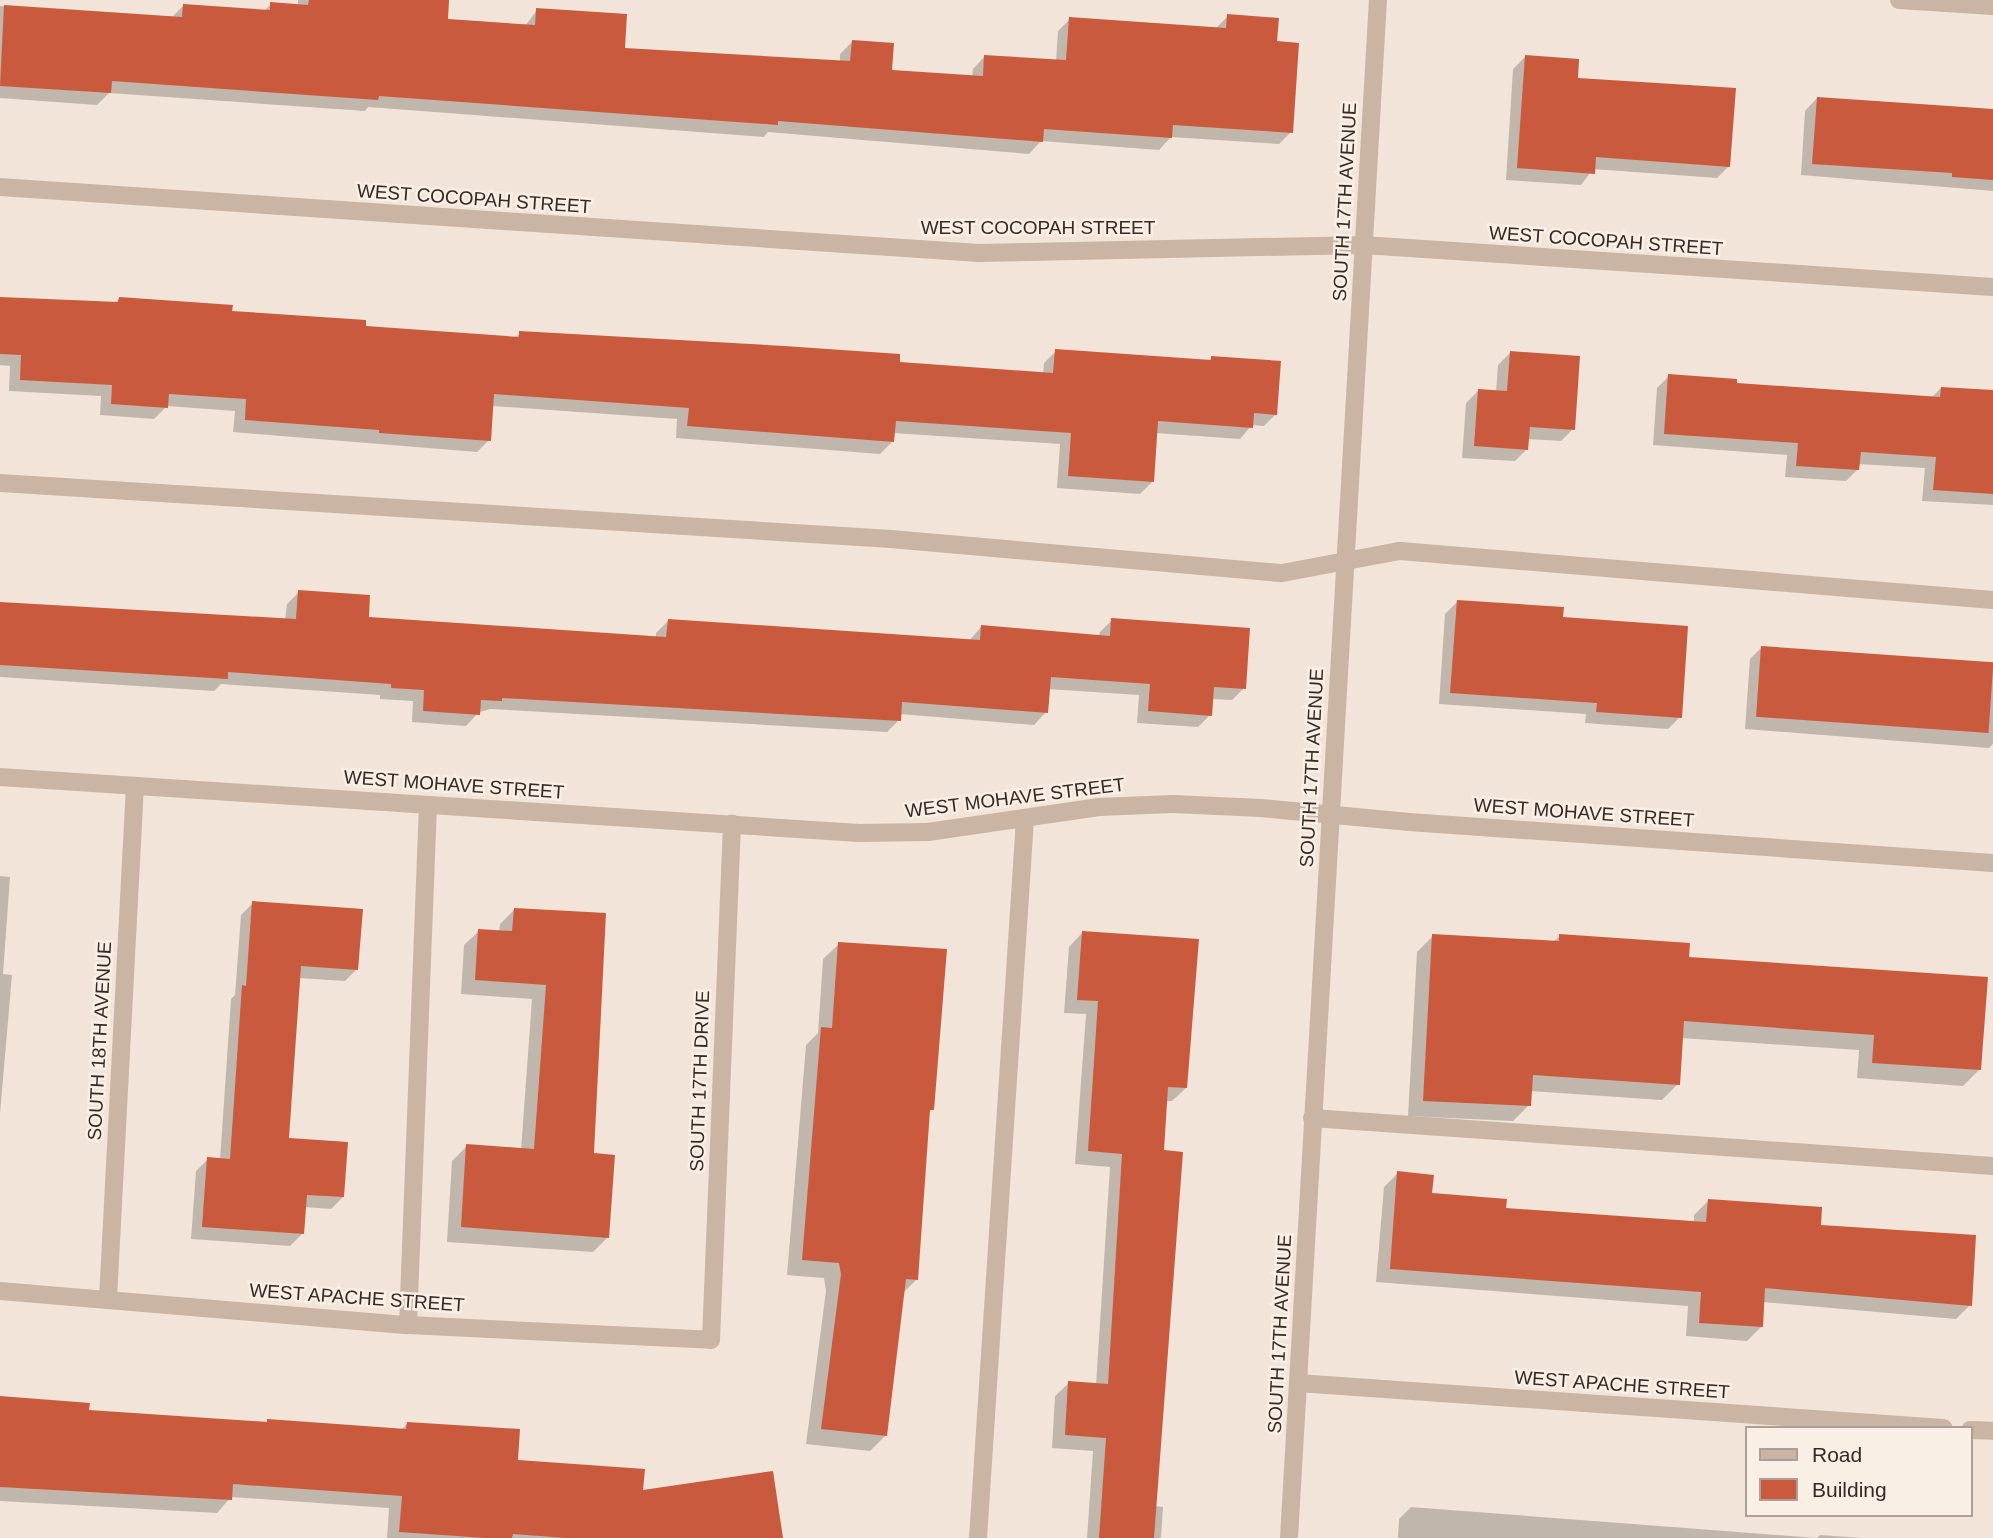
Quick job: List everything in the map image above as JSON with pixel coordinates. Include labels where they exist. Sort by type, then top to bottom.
[{"type":"street","name":"SOUTH 17TH AVENUE","points":[[1289,1538],[1378,0]]},
{"type":"street","points":[[1899,0],[1993,6]]},
{"type":"street","name":"WEST COCOPAH STREET","points":[[0,187],[979,253],[1363,245],[1993,287]]},
{"type":"street","points":[[0,483],[891,539],[1282,573],[1345,564],[1400,551],[1993,600]]},
{"type":"street","name":"WEST MOHAVE STREET","points":[[0,777],[859,833],[928,832],[1099,807],[1173,804],[1261,808],[1993,863]]},
{"type":"street","name":"SOUTH 18TH AVENUE","points":[[108,1299],[135,786]]},
{"type":"street","points":[[408,1325],[428,804]]},
{"type":"street","points":[[978,1538],[1025,819]]},
{"type":"street","name":"SOUTH 17TH DRIVE","points":[[711,1340],[732,823]]},
{"type":"street","points":[[1312,1118],[1993,1166]]},
{"type":"street","name":"WEST APACHE STREET","points":[[0,1292],[408,1325],[711,1340]]},
{"type":"street","name":"WEST APACHE STREET","points":[[1298,1383],[1914,1426]]},
{"type":"street","points":[[1972,1430],[1993,1431]]},
{"type":"building","points":[[309,0],[449,0],[448,19],[535,25],[536,8],[627,14],[625,48],[850,61],[852,40],[894,43],[892,70],[983,76],[984,55],[1066,60],[1069,17],[1226,28],[1227,14],[1279,18],[1277,41],[1299,43],[1293,133],[1173,125],[1172,138],[1044,129],[1043,142],[778,121],[778,125],[379,96],[378,100],[112,81],[111,93],[0,86],[4,5],[182,17],[183,4],[270,10],[270,2],[308,5]]},
{"type":"building","points":[[1525,55],[1579,59],[1578,78],[1736,88],[1730,167],[1596,157],[1595,174],[1517,168]]},
{"type":"building","points":[[1817,97],[1993,109],[1993,180],[1952,177],[1952,173],[1812,164]]},
{"type":"building","points":[[0,297],[118,302],[119,297],[233,305],[232,311],[366,320],[366,326],[519,337],[519,331],[784,346],[900,354],[900,362],[1053,373],[1055,349],[1211,360],[1211,356],[1281,361],[1277,415],[1254,413],[1253,428],[1158,421],[1154,482],[1068,476],[1071,433],[896,421],[894,442],[687,426],[689,408],[494,394],[491,441],[245,420],[246,399],[169,394],[168,408],[111,404],[112,385],[20,380],[21,355],[0,354]]},
{"type":"building","points":[[1510,351],[1580,356],[1575,430],[1530,427],[1528,450],[1474,446],[1478,389],[1507,391]]},
{"type":"building","points":[[1668,374],[1737,379],[1737,383],[1940,397],[1941,387],[1993,390],[1993,494],[1933,490],[1936,457],[1861,452],[1859,470],[1796,466],[1798,443],[1664,434]]},
{"type":"building","points":[[298,590],[370,595],[369,617],[666,637],[668,619],[980,640],[981,625],[1110,636],[1111,618],[1250,628],[1246,689],[1214,687],[1212,716],[1148,711],[1150,684],[1051,677],[1048,713],[902,702],[901,721],[502,698],[502,701],[481,700],[480,715],[423,711],[424,690],[391,688],[391,684],[228,672],[228,679],[0,665],[0,602],[296,619]]},
{"type":"building","points":[[1457,600],[1564,607],[1563,617],[1688,626],[1682,718],[1596,712],[1597,703],[1450,693]]},
{"type":"building","points":[[1761,646],[1993,662],[1988,733],[1756,717]]},
{"type":"building","points":[[252,901],[363,909],[358,970],[301,966],[289,1138],[348,1142],[344,1197],[307,1195],[304,1234],[202,1227],[207,1157],[230,1159],[242,985],[246,986]]},
{"type":"building","points":[[514,908],[606,913],[594,1153],[615,1155],[609,1238],[461,1227],[466,1144],[534,1149],[546,985],[475,980],[478,929],[512,931]]},
{"type":"building","points":[[1082,931],[1199,939],[1187,1088],[1168,1087],[1164,1150],[1183,1152],[1154,1538],[1099,1538],[1106,1438],[1065,1435],[1068,1381],[1108,1384],[1122,1154],[1088,1151],[1098,1001],[1077,1000]]},
{"type":"building","points":[[1432,934],[1559,941],[1559,934],[1690,943],[1689,957],[1988,977],[1981,1070],[1872,1063],[1874,1035],[1684,1021],[1680,1085],[1533,1075],[1531,1106],[1423,1101]]},
{"type":"building","points":[[838,942],[947,949],[934,1110],[930,1110],[918,1280],[906,1279],[887,1436],[821,1429],[841,1274],[839,1263],[802,1260],[821,1027],[832,1028]]},
{"type":"building","points":[[1397,1171],[1434,1175],[1432,1193],[1507,1199],[1506,1208],[1706,1222],[1708,1199],[1822,1207],[1821,1225],[1976,1235],[1972,1306],[1765,1288],[1763,1327],[1699,1323],[1701,1292],[1390,1269]]},
{"type":"building","points":[[0,1396],[90,1403],[89,1410],[267,1422],[267,1419],[406,1429],[407,1422],[520,1429],[518,1460],[645,1469],[643,1490],[773,1471],[783,1538],[566,1538],[513,1534],[512,1538],[485,1538],[399,1532],[402,1496],[233,1484],[232,1500],[0,1487]]}]
